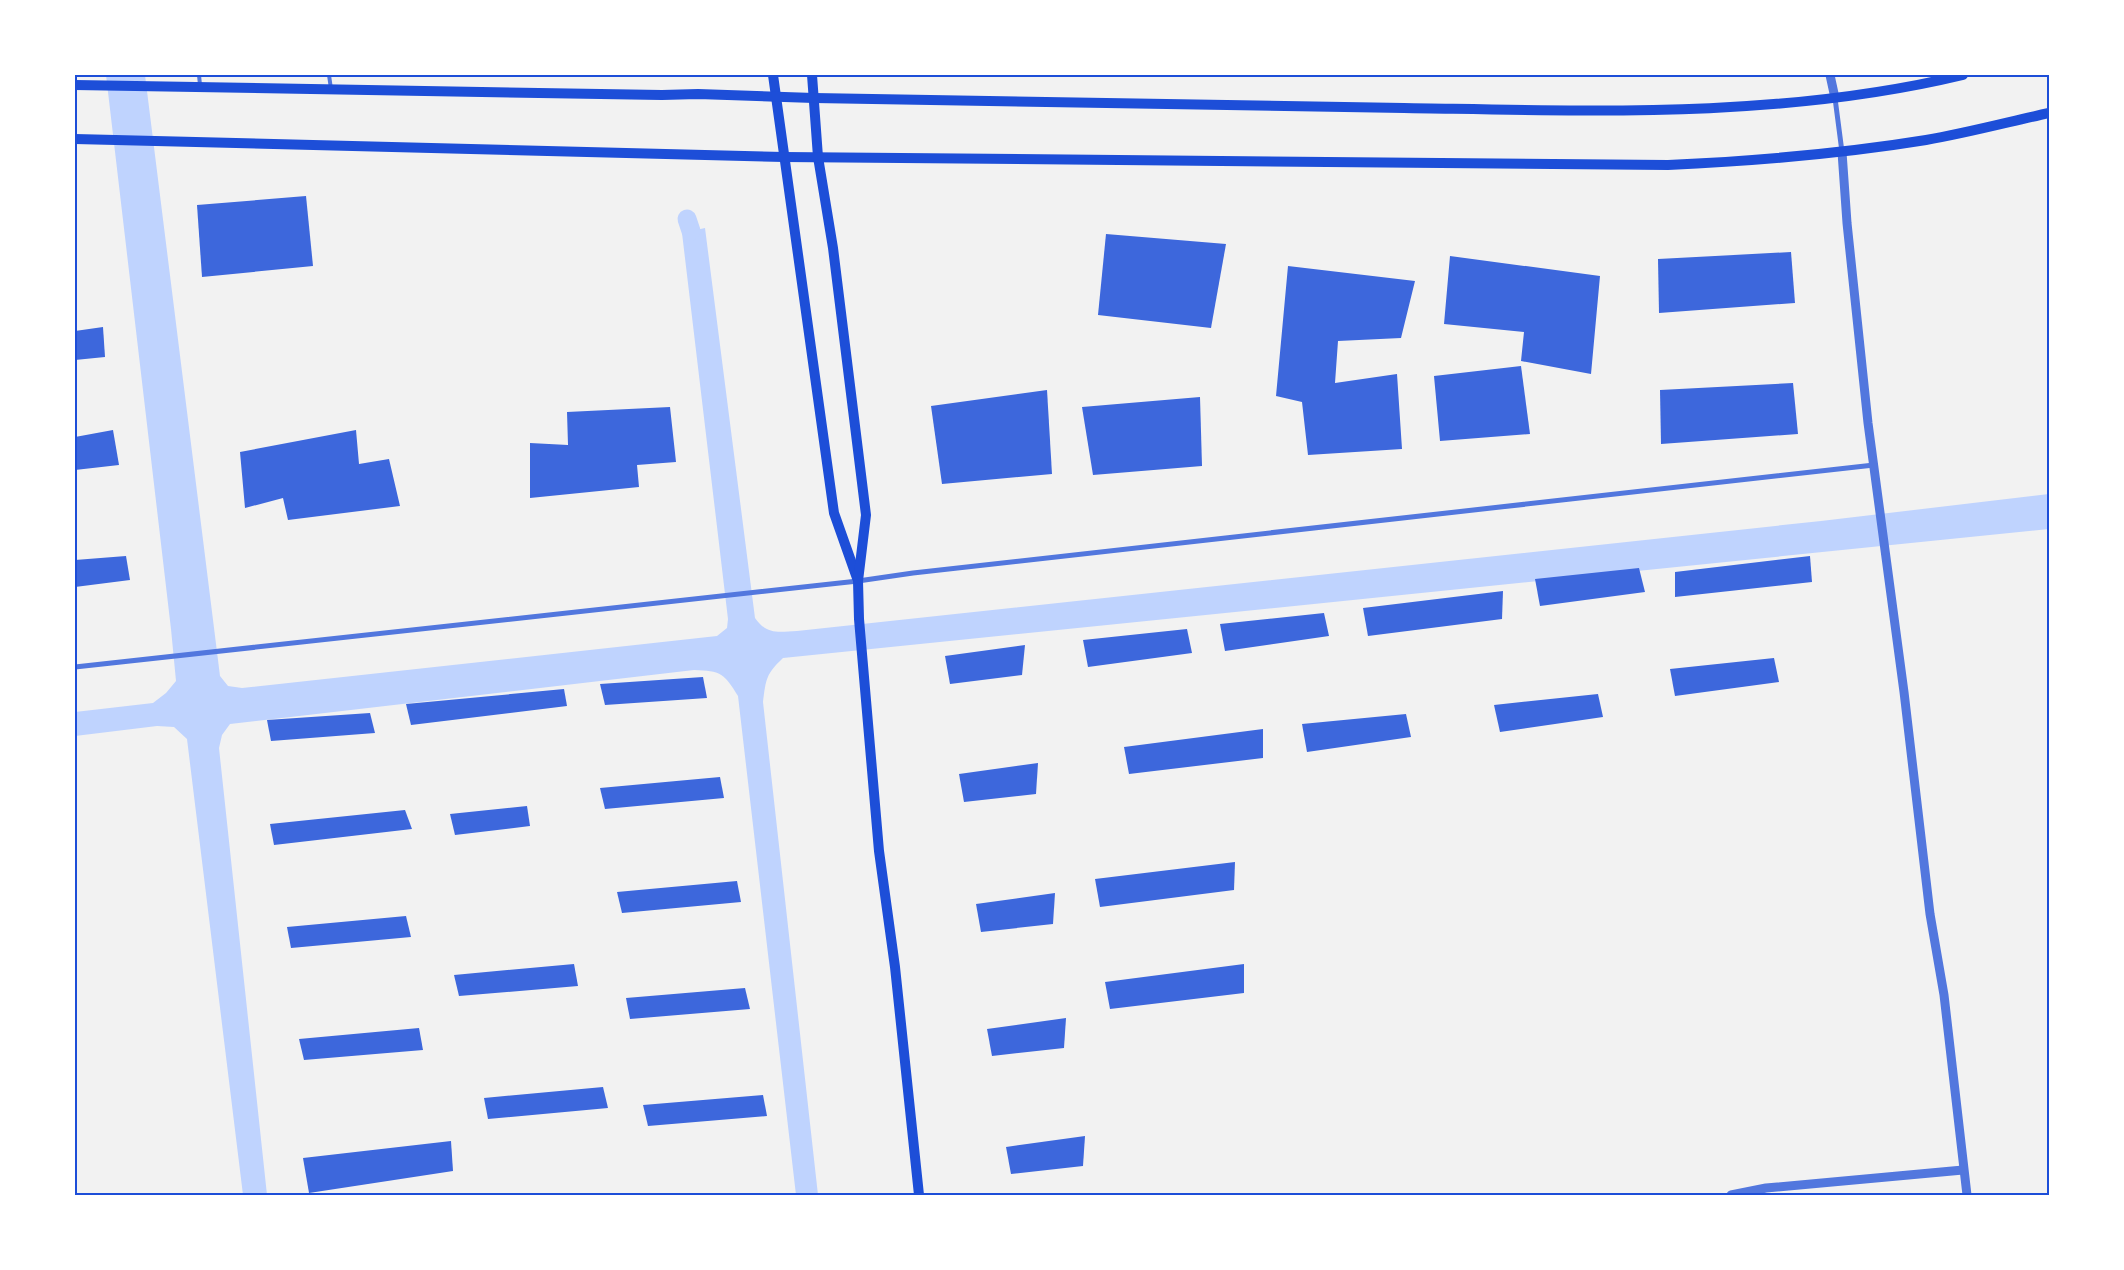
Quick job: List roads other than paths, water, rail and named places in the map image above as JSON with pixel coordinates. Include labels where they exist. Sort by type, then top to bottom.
[{"type":"main road","points":[[773,75],[834,513],[858,581]]},
{"type":"main road","points":[[812,75],[818,157],[833,248],[866,515],[858,581],[859,619],[864,656],[879,851],[895,967],[919,1195]]},
{"type":"main road","points":[[75,85],[1582,111],[1750,107],[1836,98],[1918,86],[1963,75]]},
{"type":"main road","points":[[75,139],[784,157],[1668,165],[1753,161],[1842,152],[1927,140],[2049,114]]},
{"type":"street","points":[[1830,75],[1836,98],[1860,350],[1874,465],[1930,914],[1944,995],[1967,1195]]},
{"type":"street","points":[[75,667],[758,590],[858,581],[943,569],[1874,465]]},
{"type":"street","points":[[1731,1195],[1766,1188],[1963,1170]]},
{"type":"lane","points":[[199,75],[200,87]]},
{"type":"lane","points":[[329,75],[331,89]]},
{"type":"water","points":[[106,75],[145,75],[220,676],[228,686],[242,688],[717,636],[727,628],[728,619],[682,233],[705,228],[755,618],[764,627],[773,631],[797,631],[1821,521],[2049,494],[2049,529],[783,658],[773,668],[768,677],[763,702],[818,1195],[796,1195],[738,696],[725,678],[710,671],[694,670],[230,724],[222,735],[219,748],[267,1195],[243,1195],[187,739],[174,727],[157,726],[75,736],[75,712],[153,703],[166,693],[176,681]]},
{"type":"waterway","points":[[687,219],[691,231]]}]
